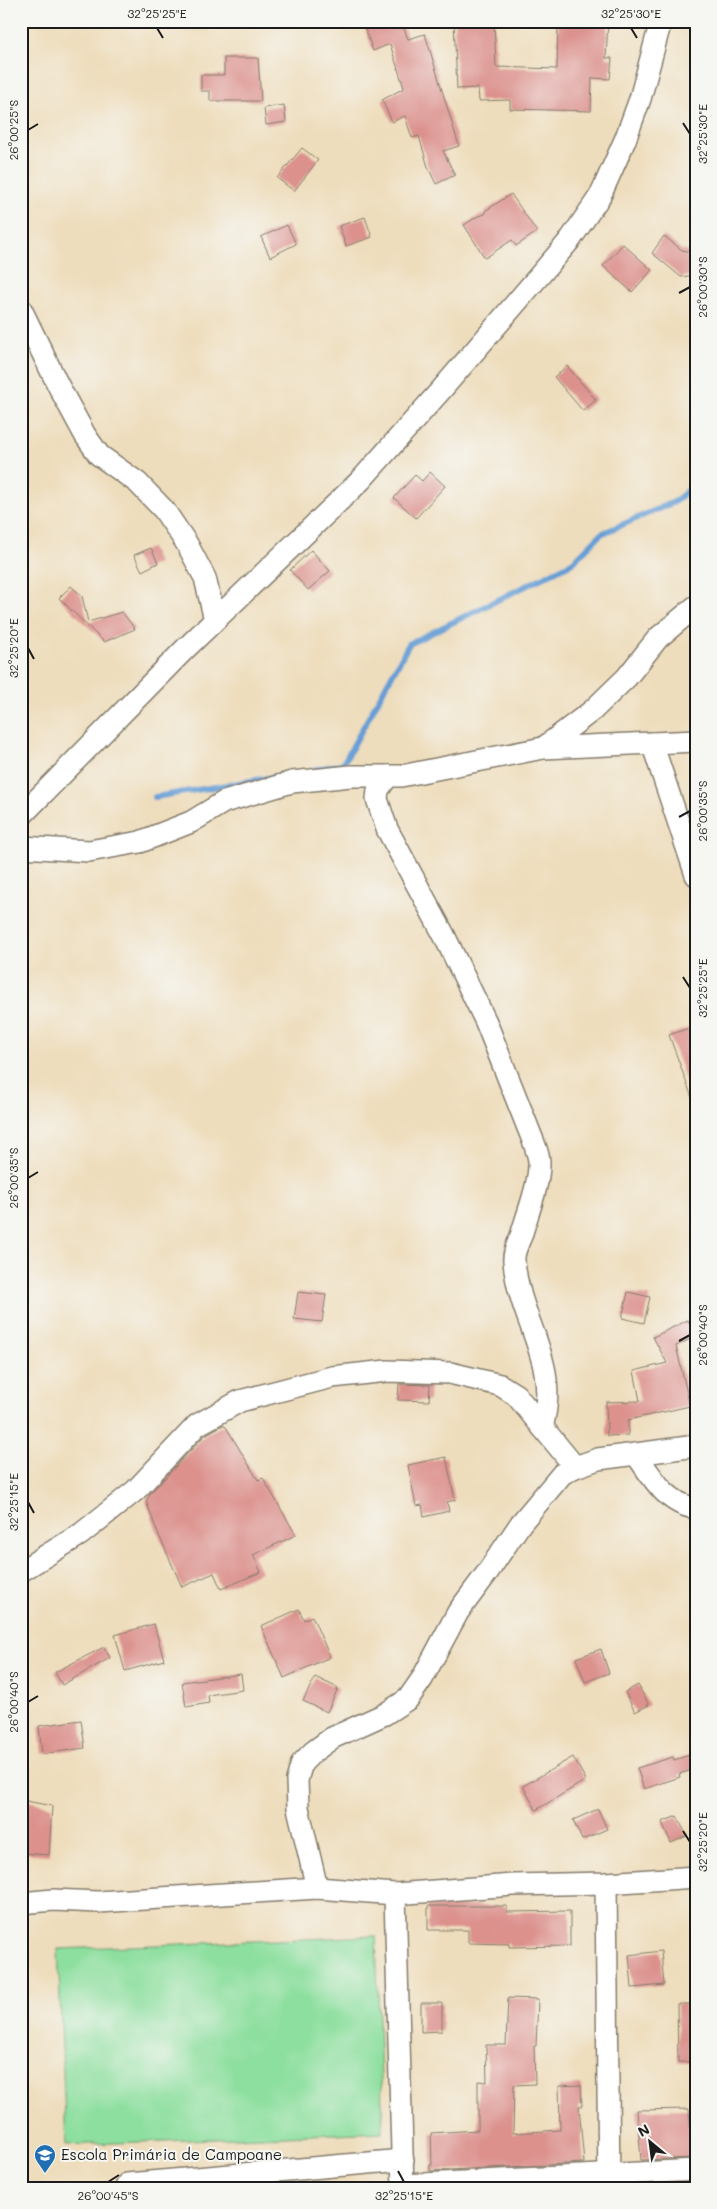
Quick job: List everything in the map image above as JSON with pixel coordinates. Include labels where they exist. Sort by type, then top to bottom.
[{"type":"street","points":[[21,816],[70,764],[215,620],[361,480],[570,240],[600,196],[625,140],[640,100],[660,21]]},
{"type":"street","points":[[21,309],[85,435],[99,455],[138,483],[164,510],[187,544],[205,578],[215,620]]},
{"type":"street","points":[[542,748],[594,710],[627,677],[658,638],[696,606]]},
{"type":"street","points":[[21,847],[89,851],[140,842],[191,822],[224,802],[292,782],[351,776],[401,776],[542,748],[696,741]]},
{"type":"street","points":[[652,743],[696,875]]},
{"type":"street","points":[[388,776],[378,790],[377,798],[387,828],[444,935],[486,1022],[531,1135],[539,1162],[536,1180],[513,1258],[518,1283],[544,1362],[547,1409],[542,1427]]},
{"type":"street","points":[[21,1570],[81,1534],[136,1490],[197,1425],[240,1401],[332,1377],[387,1371],[450,1373],[500,1385],[516,1395],[575,1467]]},
{"type":"street","points":[[317,1888],[298,1808],[297,1780],[302,1763],[332,1738],[385,1714],[408,1699],[422,1679],[458,1612],[521,1523],[562,1474],[598,1459],[696,1446]]},
{"type":"street","points":[[636,1454],[662,1490],[676,1501],[696,1508]]},
{"type":"street","points":[[21,1903],[53,1900],[98,1902],[317,1888],[395,1894],[513,1885],[606,1883],[696,1877]]},
{"type":"street","points":[[606,1883],[608,2182]]},
{"type":"street","points":[[395,1894],[403,2187],[608,2182],[696,2170]]},
{"type":"street","points":[[127,2188],[127,2184],[403,2160]]},
{"type":"green space","points":[[376,1936],[383,2132],[66,2145],[58,1949]]},
{"type":"building","points":[[362,21],[401,21],[408,39],[425,34],[459,146],[443,151],[455,175],[436,184],[428,167],[419,136],[412,138],[405,116],[392,122],[382,100],[404,88],[390,44],[373,51]]},
{"type":"building","points":[[454,21],[494,21],[496,67],[557,69],[558,21],[608,21],[606,58],[612,58],[610,79],[592,78],[591,111],[510,109],[510,100],[479,101],[478,88],[457,89]]},
{"type":"building","points":[[224,58],[258,58],[261,101],[210,101],[210,91],[201,91],[201,75],[224,75]]},
{"type":"building","points":[[284,105],[286,122],[266,125],[264,108]]},
{"type":"building","points":[[302,148],[318,160],[294,191],[277,178]]},
{"type":"building","points":[[511,194],[537,232],[516,246],[512,240],[485,258],[464,225],[485,214],[485,211]]},
{"type":"building","points":[[365,217],[372,237],[346,246],[339,226]]},
{"type":"building","points":[[287,225],[296,244],[270,257],[261,237]]},
{"type":"building","points":[[664,236],[682,250],[696,253],[696,275],[681,277],[652,253]]},
{"type":"building","points":[[623,244],[652,270],[632,292],[603,266]]},
{"type":"building","points":[[567,366],[596,400],[583,411],[554,377]]},
{"type":"building","points":[[430,472],[445,486],[416,518],[394,498],[415,475],[422,481]]},
{"type":"building","points":[[151,548],[158,563],[142,571],[134,555]]},
{"type":"building","points":[[311,550],[330,571],[308,590],[290,570]]},
{"type":"building","points":[[71,586],[82,596],[88,622],[122,612],[135,629],[104,642],[59,598]]},
{"type":"building","points":[[692,1027],[696,1038],[696,1103],[694,1103],[669,1035]]},
{"type":"building","points":[[298,1292],[326,1295],[322,1322],[294,1319]]},
{"type":"building","points":[[628,1292],[650,1297],[644,1323],[622,1318]]},
{"type":"building","points":[[688,1320],[696,1336],[676,1346],[690,1406],[628,1420],[628,1435],[607,1436],[606,1402],[640,1401],[634,1371],[667,1363],[653,1337]]},
{"type":"building","points":[[399,1384],[430,1385],[429,1401],[398,1400]]},
{"type":"building","points":[[223,1425],[258,1480],[263,1478],[296,1535],[253,1555],[261,1572],[221,1589],[214,1573],[182,1587],[146,1501],[150,1494],[205,1435]]},
{"type":"building","points":[[446,1457],[455,1500],[447,1502],[449,1511],[424,1517],[422,1505],[416,1506],[408,1465]]},
{"type":"building","points":[[299,1609],[304,1620],[312,1616],[330,1657],[284,1678],[261,1626]]},
{"type":"building","points":[[154,1624],[164,1660],[125,1671],[115,1635]]},
{"type":"building","points":[[104,1647],[110,1658],[62,1685],[55,1672]]},
{"type":"building","points":[[601,1649],[609,1673],[585,1682],[576,1658]]},
{"type":"building","points":[[241,1674],[243,1690],[208,1695],[209,1703],[186,1707],[182,1682]]},
{"type":"building","points":[[315,1677],[338,1688],[327,1712],[303,1701]]},
{"type":"building","points":[[638,1685],[649,1705],[635,1712],[625,1692]]},
{"type":"building","points":[[81,1720],[85,1748],[42,1754],[39,1726]]},
{"type":"building","points":[[696,1753],[696,1769],[679,1774],[680,1777],[644,1789],[637,1768],[673,1757],[674,1760]]},
{"type":"building","points":[[573,1757],[586,1780],[536,1810],[523,1786]]},
{"type":"building","points":[[21,1800],[52,1806],[49,1855],[21,1853]]},
{"type":"building","points":[[598,1809],[607,1829],[582,1840],[573,1820]]},
{"type":"building","points":[[677,1816],[687,1836],[671,1843],[662,1822]]},
{"type":"building","points":[[428,1906],[507,1906],[507,1912],[570,1911],[570,1946],[509,1947],[509,1944],[468,1943],[468,1930],[428,1930]]},
{"type":"building","points":[[661,1951],[664,1985],[632,1988],[629,1955]]},
{"type":"building","points":[[508,1998],[538,1999],[536,2046],[534,2046],[535,2084],[514,2085],[513,2133],[560,2130],[559,2086],[581,2085],[582,2106],[579,2106],[584,2163],[430,2171],[430,2165],[432,2165],[431,2133],[478,2130],[478,2081],[487,2082],[486,2045],[506,2045]]},
{"type":"building","points":[[421,2003],[442,2003],[442,2031],[421,2032]]},
{"type":"building","points":[[677,2004],[696,2004],[696,2062],[678,2062]]},
{"type":"building","points":[[689,2109],[693,2158],[641,2160],[637,2110]]},
{"type":"waterway","points":[[314,770],[343,764],[409,644],[572,563],[601,534],[674,502],[696,484]]},
{"type":"waterway","points":[[155,797],[280,776]]},
{"type":"place","name":"Escola Primária de Campoane","points":[[45,2174]]}]
